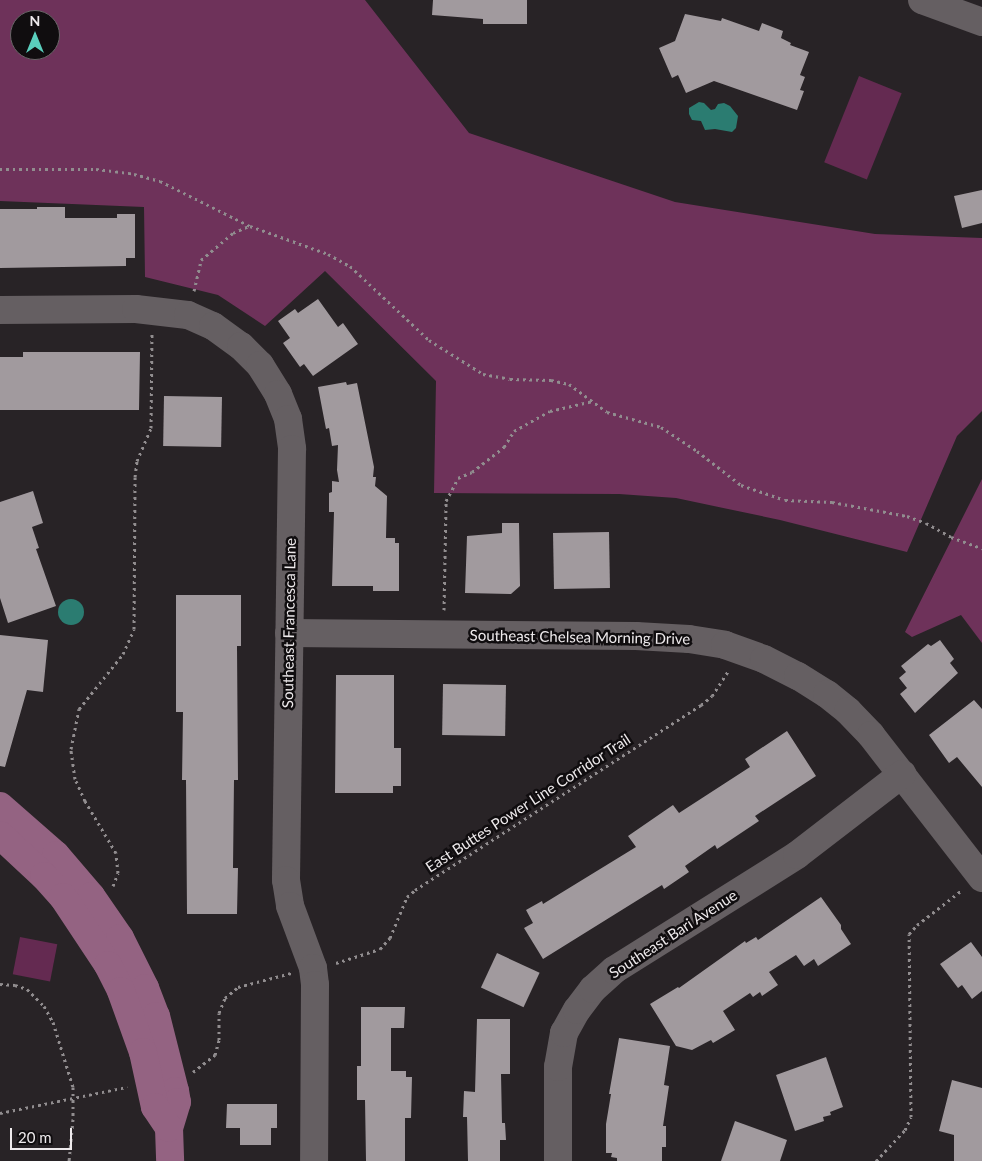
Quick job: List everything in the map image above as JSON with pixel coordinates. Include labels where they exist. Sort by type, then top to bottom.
[{"type":"main road","points":[[0,806],[56,855],[91,896],[120,938],[145,988],[168,1056],[177,1102],[169,1128],[170,1161]]},
{"type":"main road","points":[[0,835],[44,876],[63,897],[108,965],[121,991],[143,1052],[155,1107],[169,1128]]},
{"type":"street","points":[[922,0],[982,22]]},
{"type":"street","name":"Southeast Francesca Lane","points":[[0,310],[152,310],[188,315],[213,326],[241,346],[260,365],[278,394],[288,419],[292,449],[286,880],[290,906],[313,968],[315,985],[314,1161]]},
{"type":"street","name":"Southeast Chelsea Morning Drive","points":[[289,633],[645,636],[689,639],[734,648],[764,659],[798,676],[827,694],[871,735],[982,877]]},
{"type":"street","name":"Southeast Bari Avenue","points":[[558,1161],[558,1067],[564,1033],[576,1010],[592,989],[614,970],[797,855],[902,774]]},
{"type":"path","points":[[0,169],[96,169],[134,174],[160,181],[250,226],[328,254],[350,266],[429,340],[483,374],[510,379],[551,380],[569,384],[594,400],[607,412],[661,427],[741,485],[785,500],[832,502],[907,516],[926,523],[950,538],[982,548]]},
{"type":"path","points":[[188,315],[201,260],[233,234],[250,226]]},
{"type":"path","points":[[108,891],[116,881],[118,873],[116,853],[85,801],[75,779],[71,749],[79,709],[123,654],[134,629],[135,477],[137,461],[151,428],[152,310]]},
{"type":"path","points":[[443,634],[446,501],[452,486],[458,478],[472,472],[504,448],[514,431],[550,411],[594,400]]},
{"type":"path","name":"East Buttes Power Line Corridor Trail","points":[[328,965],[380,949],[390,938],[407,897],[414,890],[712,696],[727,674],[734,648]]},
{"type":"path","points":[[876,1161],[905,1130],[911,1117],[909,934],[917,925],[982,877]]},
{"type":"path","points":[[194,1072],[215,1055],[219,1040],[218,1013],[221,1004],[232,991],[244,985],[296,972]]},
{"type":"path","points":[[0,984],[21,986],[35,995],[53,1022],[70,1074],[73,1099],[69,1161]]},
{"type":"path","points":[[0,1113],[31,1105],[73,1099],[129,1087]]},
{"type":"shaded area","points":[[0,0],[365,0],[469,133],[675,202],[875,234],[982,238],[982,411],[957,436],[907,552],[780,520],[676,498],[619,494],[434,493],[436,381],[325,271],[265,326],[218,295],[145,277],[144,207],[0,201]]},
{"type":"shaded area","points":[[859,76],[902,93],[867,179],[824,162]]},
{"type":"shaded area","points":[[699,102],[704,103],[711,110],[715,109],[718,104],[724,103],[730,106],[738,116],[736,128],[732,132],[715,129],[705,130],[701,121],[692,120],[689,114],[689,108]]},
{"type":"shaded area","points":[[982,479],[982,643],[961,615],[912,637],[905,632]]},
{"type":"shaded area","points":[[71,599],[80,603],[84,612],[80,621],[71,625],[62,621],[58,612],[62,603]]},
{"type":"shaded area","points":[[20,937],[57,944],[50,982],[13,974]]},
{"type":"building","points":[[433,0],[527,0],[527,24],[483,24],[483,19],[432,15]]},
{"type":"building","points":[[685,14],[721,21],[722,18],[759,31],[762,23],[783,31],[781,38],[791,43],[790,45],[809,52],[800,75],[805,77],[800,90],[804,91],[797,110],[714,81],[686,93],[678,75],[672,78],[659,48],[675,41]]},
{"type":"building","points":[[982,190],[982,223],[962,228],[954,196]]},
{"type":"building","points":[[37,207],[65,207],[65,218],[117,218],[117,214],[135,214],[135,258],[126,258],[126,266],[0,268],[0,209],[37,209]]},
{"type":"building","points":[[318,299],[338,327],[343,323],[358,344],[313,376],[304,364],[300,367],[283,343],[290,338],[278,321],[295,309],[298,313]]},
{"type":"building","points":[[23,352],[140,352],[139,410],[0,410],[0,357],[23,357]]},
{"type":"building","points":[[346,382],[347,385],[357,383],[374,467],[373,477],[376,477],[375,486],[387,496],[386,538],[395,538],[395,543],[399,543],[399,591],[373,591],[373,586],[332,586],[334,512],[329,512],[329,493],[332,492],[332,481],[339,482],[337,470],[338,445],[332,446],[329,428],[326,429],[318,387]]},
{"type":"building","points":[[164,396],[222,397],[221,447],[163,446]]},
{"type":"building","points":[[33,491],[43,523],[32,527],[39,548],[36,549],[56,606],[8,623],[0,598],[0,502]]},
{"type":"building","points":[[502,523],[519,523],[520,586],[511,594],[465,593],[467,536],[502,533]]},
{"type":"building","points":[[609,532],[610,588],[554,589],[553,533]]},
{"type":"building","points":[[176,595],[241,595],[241,646],[237,646],[238,780],[234,780],[233,868],[238,868],[237,914],[187,914],[186,780],[182,780],[183,712],[176,712]]},
{"type":"building","points":[[0,635],[48,640],[43,692],[27,690],[5,767],[0,766]]},
{"type":"building","points":[[940,640],[954,659],[950,663],[958,673],[915,713],[900,694],[907,688],[899,678],[906,672],[901,666],[928,644],[931,646]]},
{"type":"building","points":[[336,675],[394,675],[394,748],[401,748],[401,786],[393,786],[393,793],[335,793]]},
{"type":"building","points":[[443,684],[506,685],[505,736],[442,735]]},
{"type":"building","points":[[974,700],[982,709],[982,787],[957,757],[949,763],[929,735]]},
{"type":"building","points":[[787,731],[816,776],[755,816],[759,821],[717,849],[715,845],[685,866],[689,872],[664,889],[662,885],[543,959],[524,928],[533,923],[526,910],[542,901],[543,904],[636,847],[628,836],[673,805],[679,813],[750,767],[745,759]]},
{"type":"building","points":[[821,897],[841,925],[841,929],[851,944],[818,966],[814,959],[804,966],[796,955],[769,972],[778,985],[762,996],[760,992],[753,997],[750,993],[723,1011],[735,1030],[713,1043],[711,1040],[692,1050],[676,1046],[650,1004],[679,988],[745,941],[746,943],[756,937],[758,940]]},
{"type":"building","points":[[971,942],[982,957],[982,991],[972,999],[962,985],[958,988],[940,964]]},
{"type":"building","points":[[497,953],[540,973],[524,1007],[481,987]]},
{"type":"building","points":[[361,1007],[405,1007],[404,1028],[391,1028],[391,1071],[406,1071],[406,1077],[412,1077],[411,1118],[405,1118],[405,1161],[366,1161],[365,1100],[357,1100],[357,1066],[361,1066]]},
{"type":"building","points":[[477,1019],[510,1019],[510,1074],[501,1074],[502,1123],[505,1123],[506,1140],[500,1140],[500,1161],[468,1161],[467,1117],[463,1117],[464,1091],[475,1092]]},
{"type":"building","points":[[619,1038],[670,1046],[664,1085],[669,1086],[663,1126],[666,1126],[666,1147],[662,1147],[662,1161],[617,1161],[617,1158],[611,1157],[612,1153],[606,1153],[606,1124],[611,1094],[609,1094]]},
{"type":"building","points":[[826,1057],[843,1107],[830,1112],[831,1115],[823,1117],[824,1121],[795,1131],[776,1075]]},
{"type":"building","points":[[952,1080],[982,1088],[982,1161],[954,1161],[954,1135],[939,1131]]},
{"type":"building","points":[[227,1104],[277,1104],[277,1128],[271,1128],[271,1145],[240,1145],[240,1128],[226,1128]]},
{"type":"building","points":[[735,1121],[787,1140],[780,1161],[721,1161]]}]
